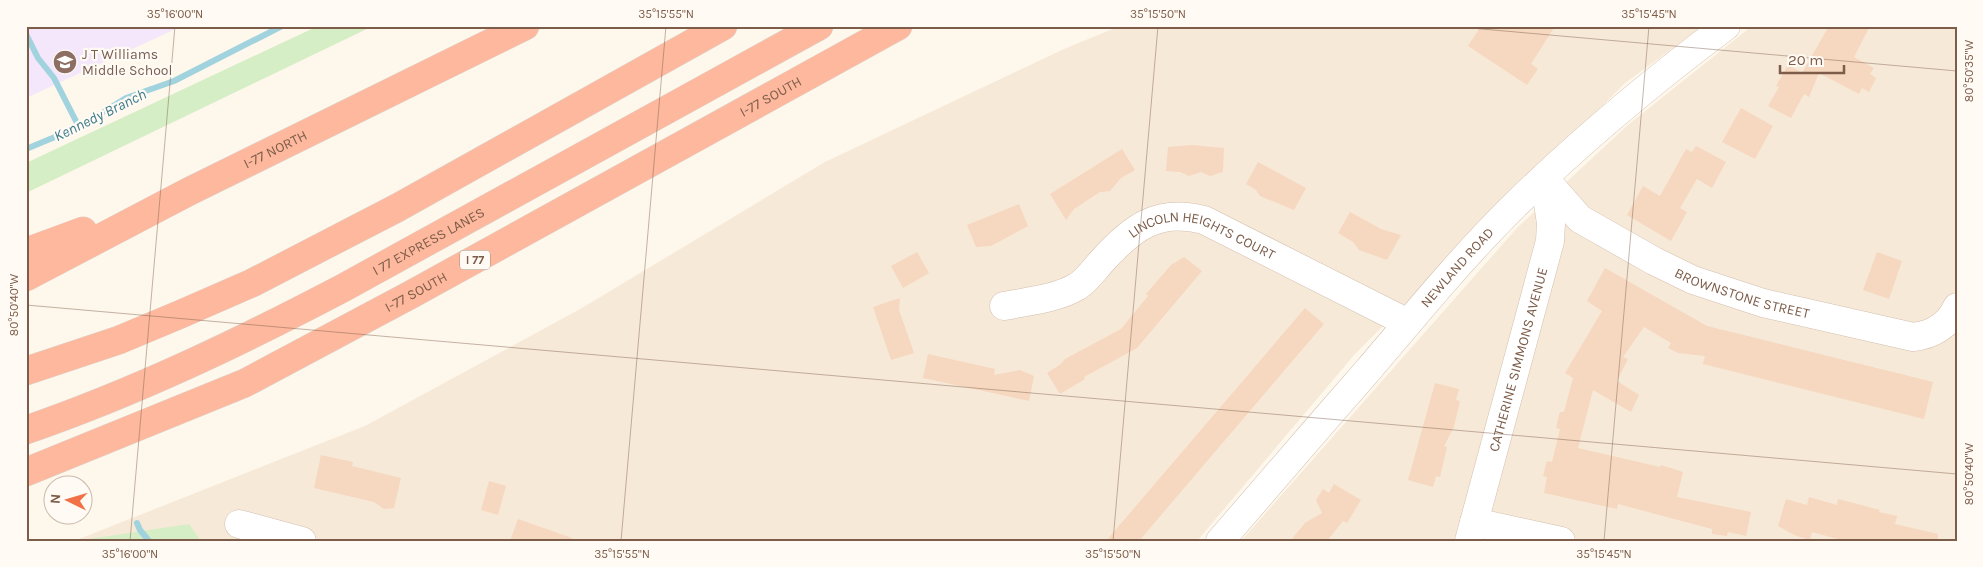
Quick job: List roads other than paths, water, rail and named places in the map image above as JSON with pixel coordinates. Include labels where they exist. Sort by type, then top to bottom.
[{"type":"highway","name":"I-77 NORTH","points":[[26,277],[188,192],[526,26]]},
{"type":"highway","points":[[26,372],[119,340],[252,283],[396,208],[723,26]]},
{"type":"highway","name":"I 77 EXPRESS LANES","points":[[26,430],[152,382],[277,322],[360,279],[819,26]]},
{"type":"highway","name":"I-77 SOUTH","points":[[31,472],[245,383],[412,294],[898,26]]},
{"type":"highway","points":[[26,252],[188,192]]},
{"type":"street","name":"NEWLAND ROAD","points":[[1220,541],[1479,242],[1544,178],[1635,98],[1726,26]]},
{"type":"street","name":"BROWNSTONE STREET","points":[[1544,178],[1580,219],[1694,280],[1736,295],[1913,336],[1921,336],[1937,330],[1944,325],[1957,307]]},
{"type":"street","name":"CATHERINE SIMMONS AVENUE","points":[[1471,532],[1550,241],[1551,223],[1544,178]]},
{"type":"street","name":"LINCOLN HEIGHTS COURT","points":[[1004,306],[1060,295],[1086,279],[1118,243],[1138,227],[1150,221],[1180,216],[1204,220],[1408,322]]},
{"type":"street","points":[[239,524],[302,541]]},
{"type":"street","points":[[1471,532],[1561,541]]},
{"type":"waterway","name":"Kennedy Branch","points":[[26,149],[79,127],[126,98],[174,81],[282,26]]},
{"type":"waterway","points":[[26,34],[38,58],[54,78],[79,127]]},
{"type":"waterway","points":[[137,523],[149,541]]},
{"type":"place","name":"J T Williams Middle School","points":[[65,62]]}]
